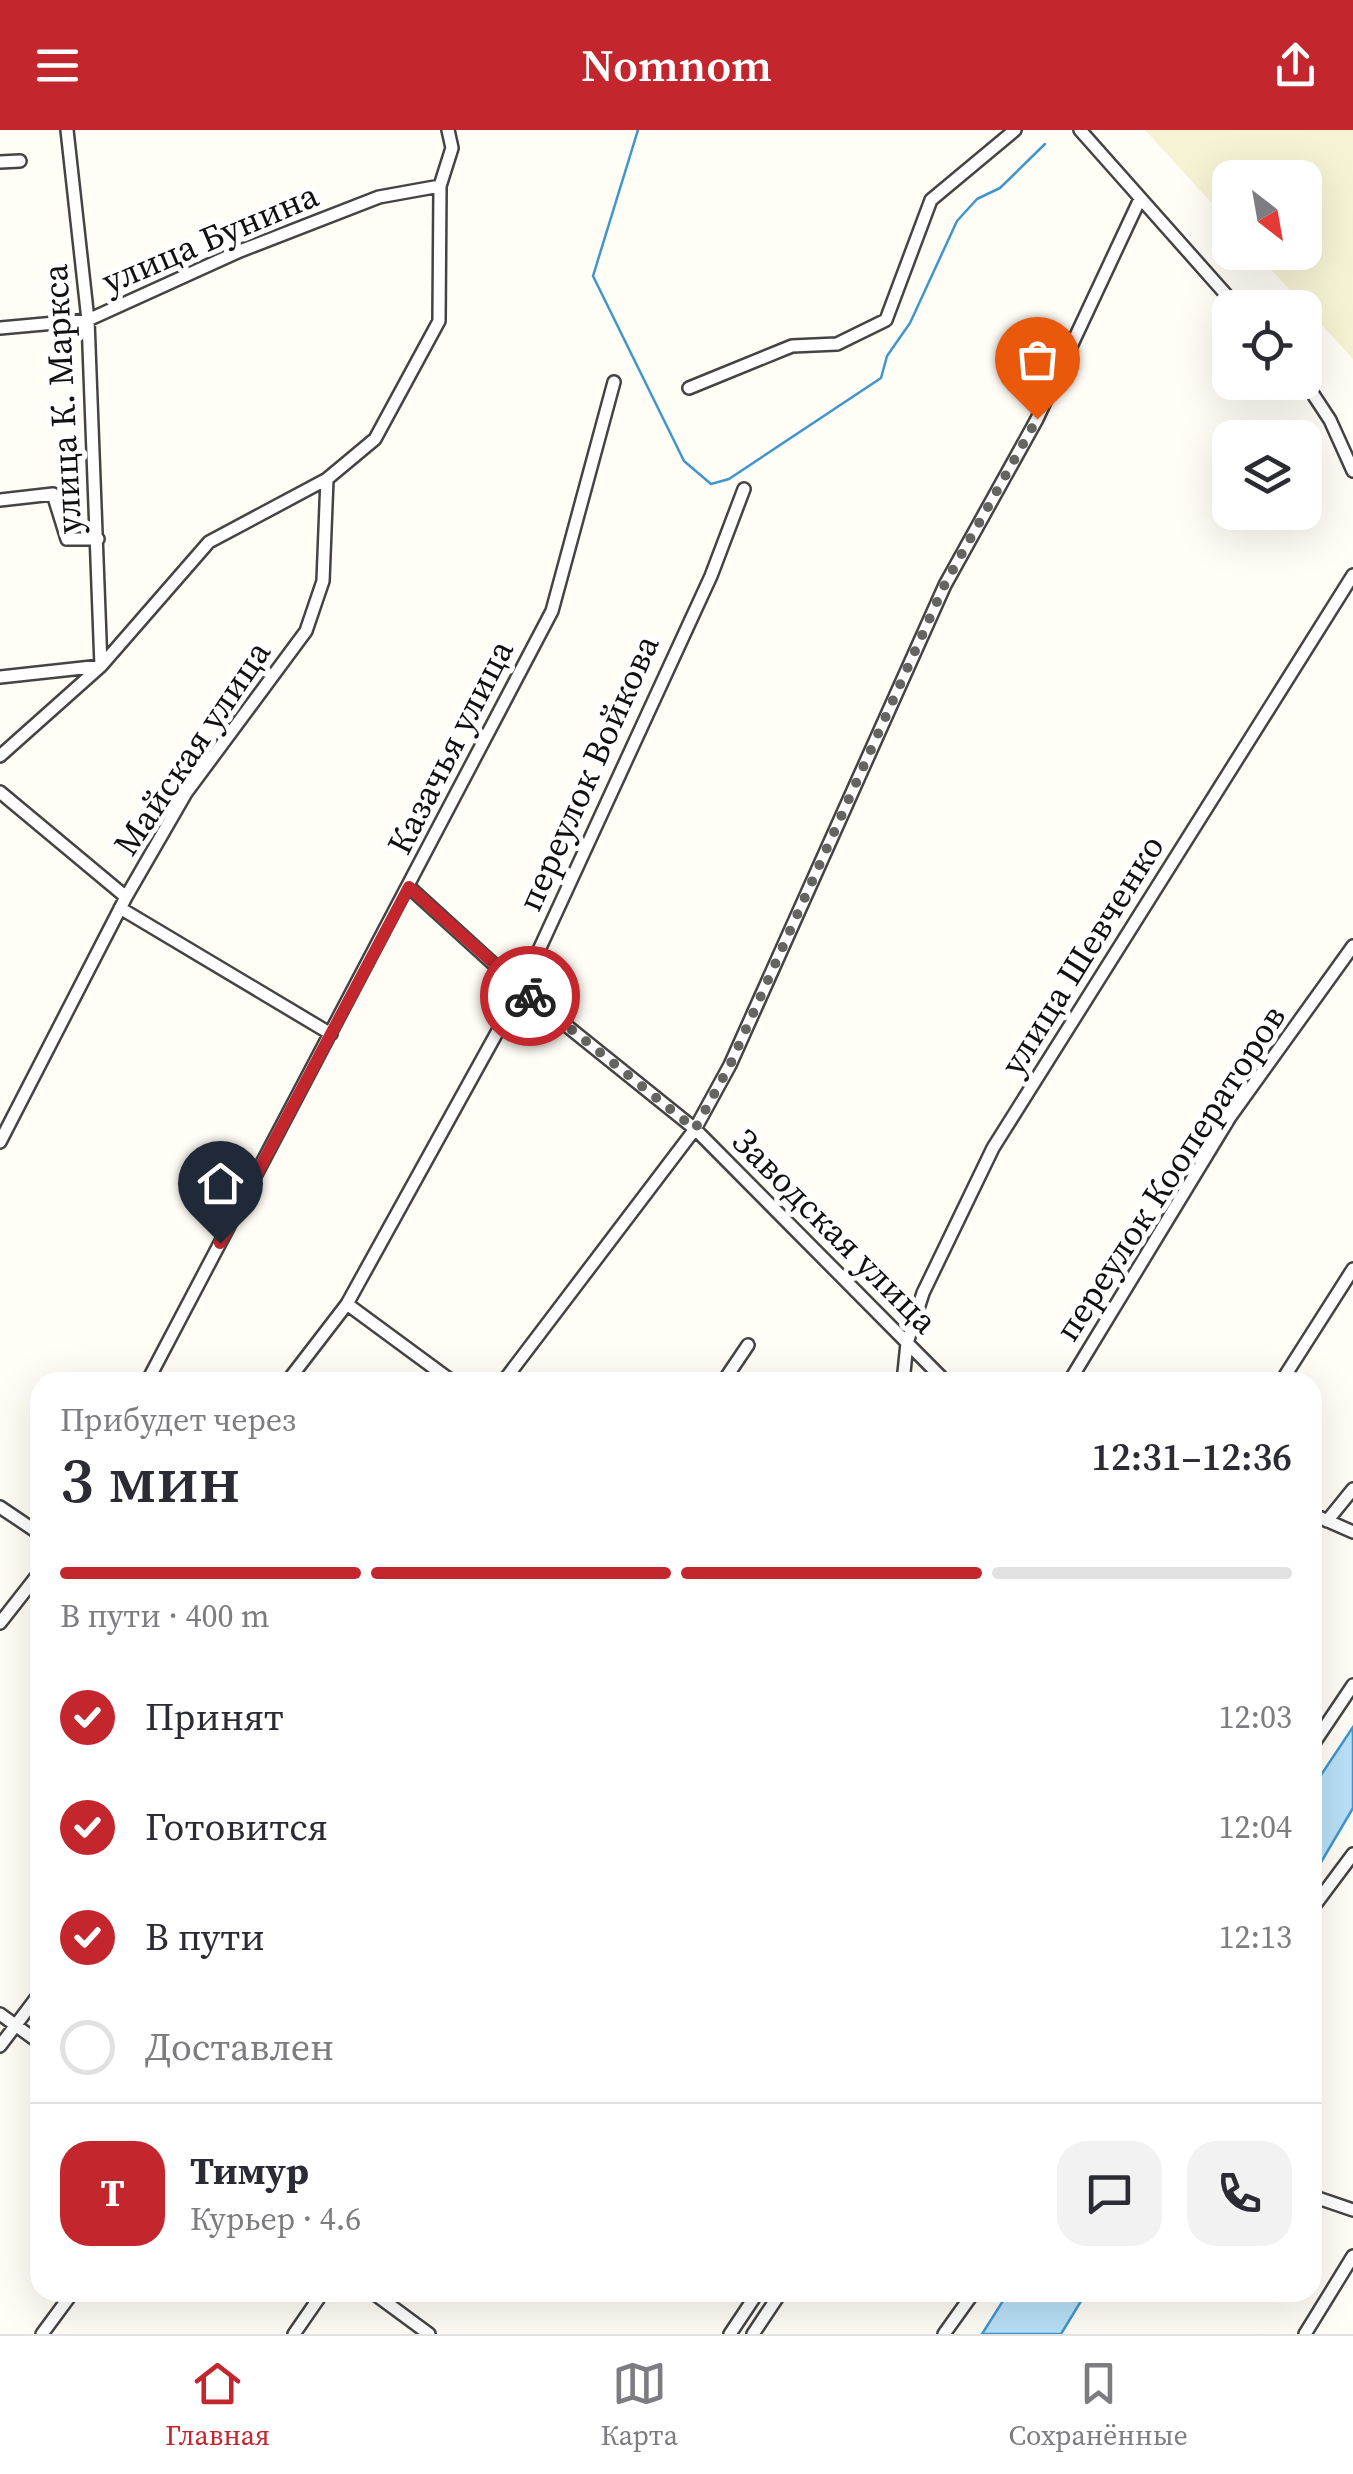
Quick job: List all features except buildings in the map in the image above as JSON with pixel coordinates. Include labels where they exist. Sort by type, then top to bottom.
[{"type":"street","name":"улица К. Маркса","points":[[68,130],[88,320],[101,666]]},
{"type":"street","points":[[0,756],[101,666],[208,542],[327,478],[374,439],[439,321],[440,186],[452,148],[448,130]]},
{"type":"street","points":[[688,388],[792,346],[836,344],[886,320],[931,200],[1016,130]]},
{"type":"street","points":[[1080,130],[1222,290]]},
{"type":"street","points":[[0,162],[20,161]]},
{"type":"street","name":"улица Бунина","points":[[0,328],[88,320],[240,252],[379,197],[440,186]]},
{"type":"street","points":[[511,1372],[695,1129],[738,1048],[945,584],[1037,419],[1140,199]]},
{"type":"street","name":"Казачья улица","points":[[152,1372],[552,610],[614,382]]},
{"type":"street","points":[[1317,400],[1353,471]]},
{"type":"street","name":"Майская улица","points":[[0,1142],[123,903],[186,793],[306,631],[323,581],[327,478]]},
{"type":"street","name":"переулок Войкова","points":[[295,1372],[346,1304],[521,989],[711,576],[744,489]]},
{"type":"street","points":[[0,500],[53,494],[67,539],[98,540]]},
{"type":"street","name":"улица Шевченко","points":[[904,1372],[907,1343],[923,1293],[993,1148],[1353,576]]},
{"type":"street","points":[[0,677],[101,666]]},
{"type":"street","points":[[0,792],[123,903],[331,1034]]},
{"type":"street","name":"Заводская улица","points":[[409,887],[521,989],[695,1129],[936,1372]]},
{"type":"street","name":"переулок Кооператоров","points":[[1075,1372],[1230,1117],[1353,946]]},
{"type":"street","points":[[1287,1372],[1353,1269]]},
{"type":"street","points":[[346,1304],[440,1372]]},
{"type":"street","points":[[730,1372],[748,1345]]},
{"type":"street","points":[[1327,1521],[1353,1489]]},
{"type":"street","points":[[0,1507],[30,1527]]},
{"type":"street","points":[[1322,1519],[1353,1532]]},
{"type":"street","points":[[0,1623],[30,1585]]},
{"type":"street","points":[[1322,1731],[1353,1685]]},
{"type":"street","points":[[1322,1896],[1353,1854]]},
{"type":"street","points":[[0,2046],[30,2006]]},
{"type":"street","points":[[0,2014],[30,2036]]},
{"type":"street","points":[[1322,2199],[1353,2210]]},
{"type":"street","points":[[1304,2334],[1353,2256]]},
{"type":"street","points":[[42,2334],[66,2302]]},
{"type":"street","points":[[294,2334],[315,2302]]},
{"type":"street","points":[[386,2302],[429,2334]]},
{"type":"street","points":[[730,2334],[751,2302]]},
{"type":"street","points":[[754,2334],[775,2302]]},
{"type":"street","points":[[944,2334],[967,2302]]},
{"type":"shaded area","points":[[1145,130],[1353,130],[1353,359],[1322,325],[1322,290],[1290,290],[1272,270],[1322,270],[1322,160],[1212,160],[1212,203]]},
{"type":"water","points":[[1353,1727],[1353,1808],[1322,1861],[1322,1774]]},
{"type":"water","points":[[1002,2302],[1081,2302],[1061,2334],[982,2334]]},
{"type":"waterway","points":[[638,130],[593,276],[684,461],[711,484],[729,479],[881,378],[887,356],[910,323],[957,221],[977,199],[1000,188],[1045,144]]},
{"type":"way so far","points":[[530,996],[695,1129],[730,1065],[896,701],[945,584],[976,522],[1002,485],[1037,419]]},
{"type":"route","points":[[220,1243],[409,887],[530,996]]}]
